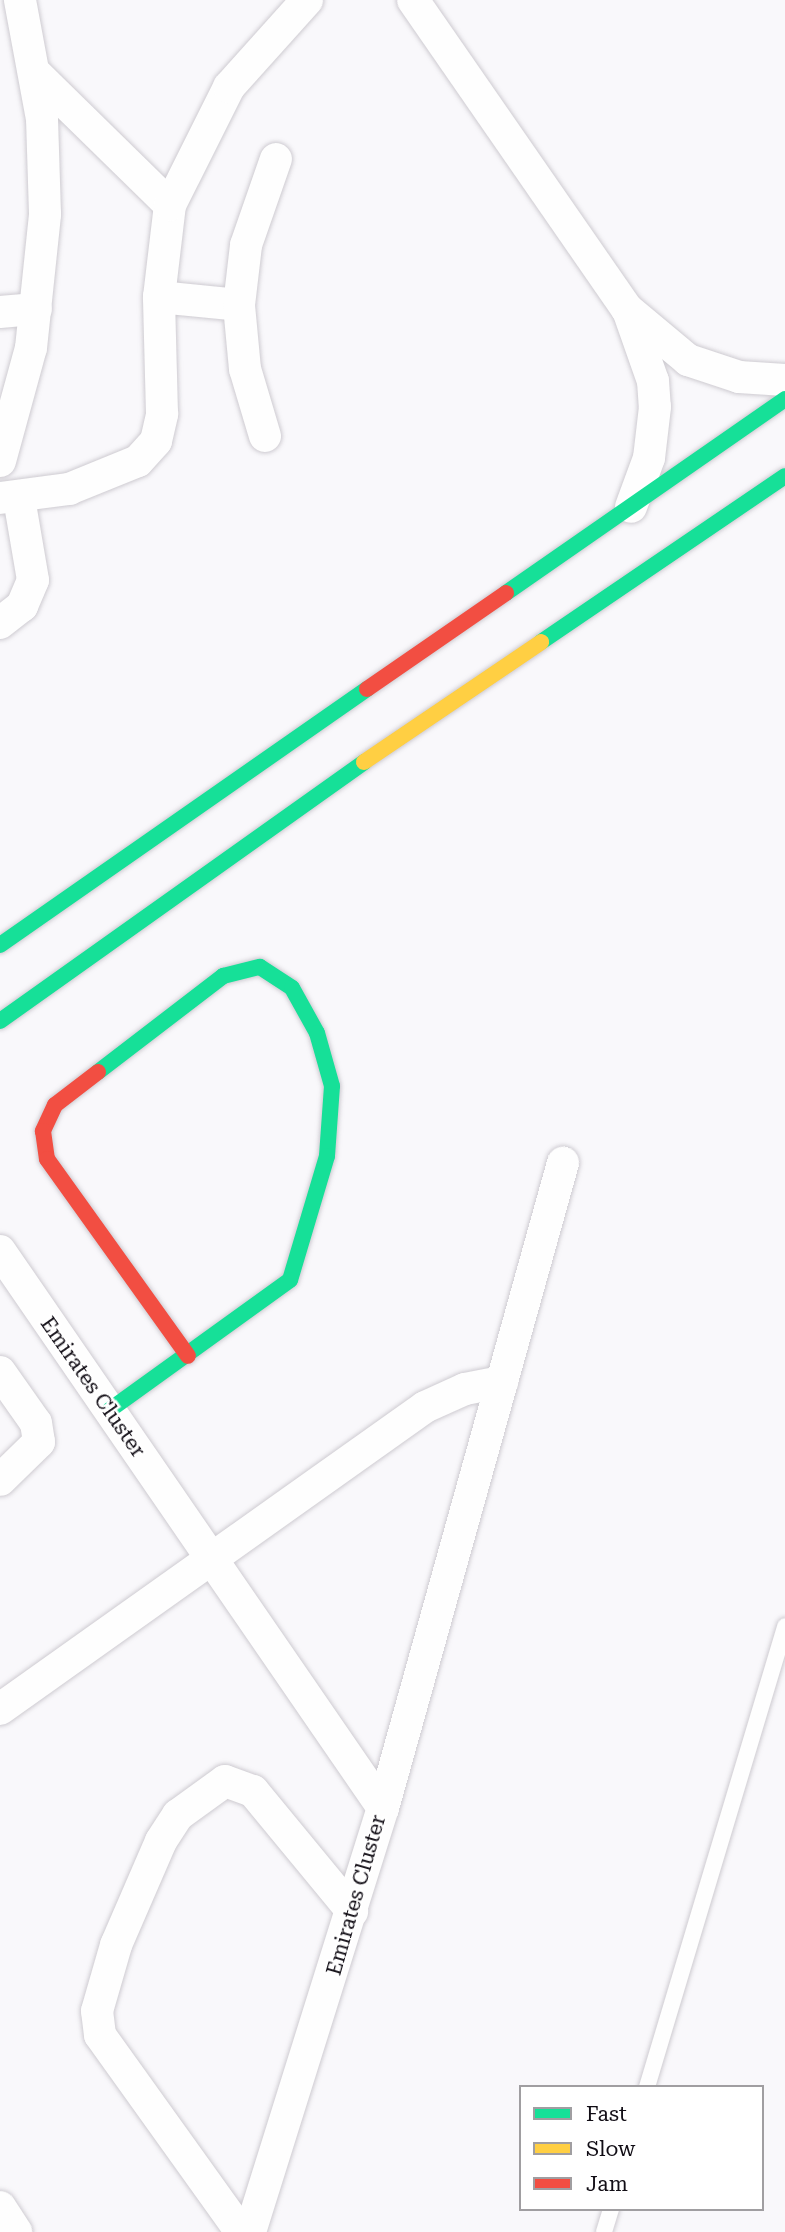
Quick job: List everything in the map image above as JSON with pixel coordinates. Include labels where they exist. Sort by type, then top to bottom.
[{"type":"street","points":[[0,623],[22,606],[33,580],[9,498],[69,489],[149,452],[162,414],[159,298],[170,205],[229,87],[307,0]]},
{"type":"street","points":[[413,0],[627,309],[653,381],[655,407],[649,458],[631,507]]},
{"type":"street","points":[[0,461],[23,387],[36,309],[46,167],[34,72],[15,18]]},
{"type":"street","points":[[34,72],[170,205]]},
{"type":"street","points":[[265,436],[245,369],[239,305],[246,245],[276,159]]},
{"type":"street","points":[[159,298],[239,305]]},
{"type":"street","points":[[0,312],[36,309]]},
{"type":"street","points":[[627,309],[688,360],[739,377],[785,380]]},
{"type":"street","points":[[0,945],[297,750],[631,507],[785,399]]},
{"type":"street","points":[[0,1021],[215,863],[785,476]]},
{"type":"street","points":[[215,863],[236,828]]},
{"type":"street","points":[[110,1410],[188,1356],[290,1280],[327,1156],[334,1113],[326,1059],[292,988],[260,967],[223,976],[55,1105],[43,1131],[47,1158],[188,1356]]},
{"type":"street","points":[[383,1808],[563,1163]]},
{"type":"street","name":"Emirates Cluster","points":[[0,1251],[383,1808],[250,2232]]},
{"type":"street","points":[[0,1372],[36,1423],[39,1442],[0,1480]]},
{"type":"street","points":[[0,1709],[210,1557],[425,1407],[465,1389],[502,1382]]},
{"type":"street","points":[[241,2232],[100,2035],[97,2011],[116,1945],[161,1841],[178,1815],[225,1781],[253,1791],[352,1911]]},
{"type":"street","points":[[0,2207],[16,2232]]},
{"type":"lane","points":[[649,2085],[785,1626]]},
{"type":"lane","points":[[604,2232],[610,2211]]},
{"type":"traffic: fast","points":[[506,593],[785,399]]},
{"type":"traffic: fast","points":[[541,642],[785,476]]},
{"type":"traffic: fast","points":[[0,945],[367,689]]},
{"type":"traffic: fast","points":[[0,1021],[364,762]]},
{"type":"traffic: fast","points":[[98,1072],[223,976],[260,967],[292,988],[317,1033],[332,1086],[327,1156],[290,1280],[110,1410]]},
{"type":"traffic: slow","points":[[364,762],[541,642]]},
{"type":"traffic: jam","points":[[367,689],[506,593]]},
{"type":"traffic: jam","points":[[98,1072],[55,1105],[43,1131],[47,1159],[188,1356]]}]
